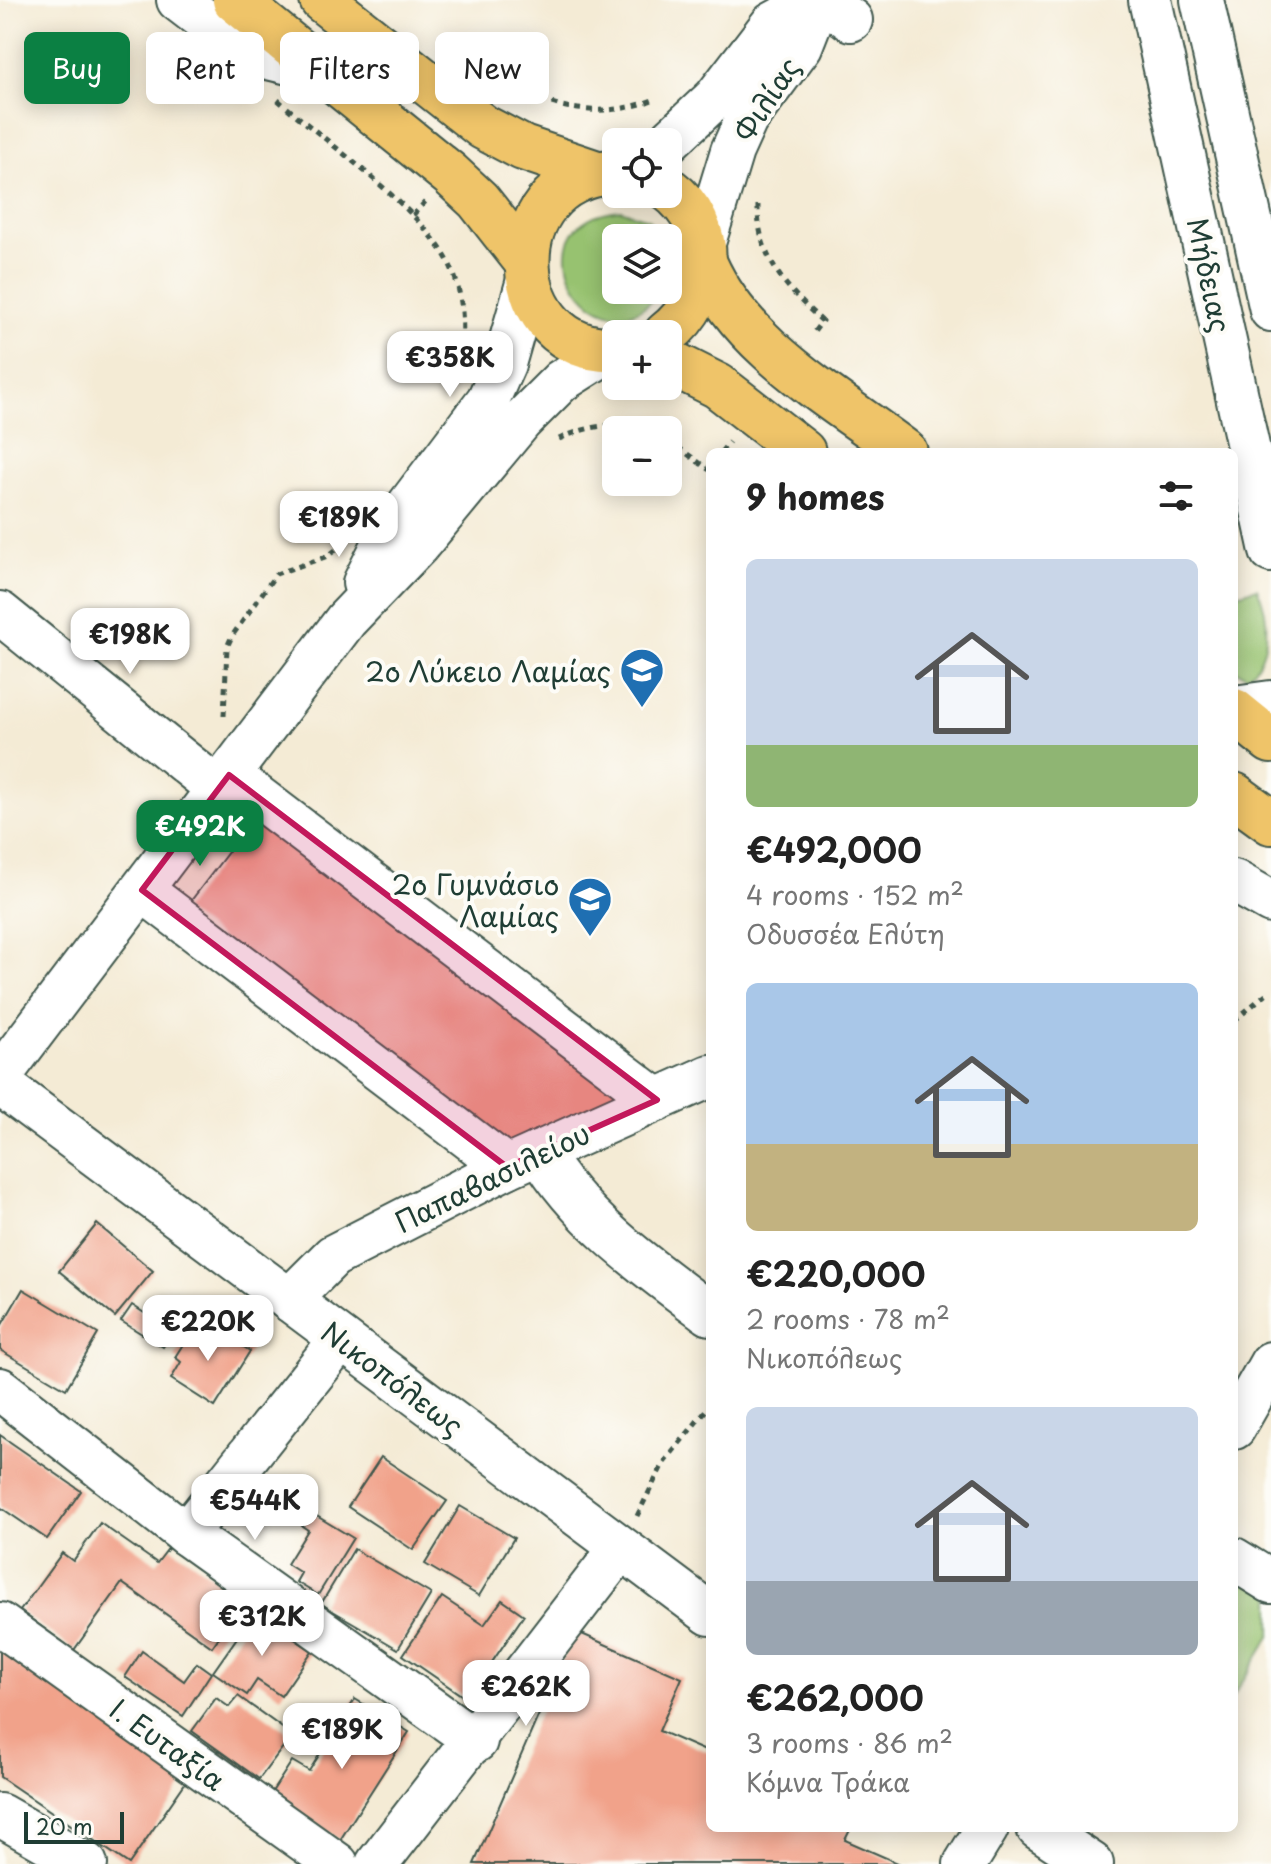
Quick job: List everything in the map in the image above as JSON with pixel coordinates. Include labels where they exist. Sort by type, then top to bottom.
[{"type":"main road","points":[[235,0],[280,35]]},
{"type":"main road","points":[[322,0],[483,127],[523,148],[602,171]]},
{"type":"main road","points":[[366,104],[450,174],[487,210],[527,270],[539,307],[557,329],[582,343],[602,348]]},
{"type":"main road","points":[[527,270],[531,231],[545,205],[568,185],[602,173]]},
{"type":"main road","points":[[682,205],[693,217],[719,295],[762,342],[900,448]]},
{"type":"main road","points":[[681,320],[697,298],[704,255]]},
{"type":"main road","points":[[682,368],[718,386],[798,448]]},
{"type":"main road","points":[[1238,712],[1271,741]]},
{"type":"main road","points":[[1238,798],[1271,822]]},
{"type":"street","points":[[178,0],[247,53],[280,61]]},
{"type":"street","name":"Μήδειας","points":[[1150,0],[1271,551]]},
{"type":"street","points":[[1202,0],[1271,310]]},
{"type":"street","name":"Φιλίας","points":[[682,129],[715,98],[772,24],[827,5]]},
{"type":"street","name":"Φιλίας","points":[[704,255],[742,130],[827,5]]},
{"type":"street","points":[[1195,204],[1245,195]]},
{"type":"street","points":[[346,620],[392,527],[488,400],[504,364],[527,270]]},
{"type":"street","points":[[0,1076],[346,620],[418,545],[520,422],[561,381],[602,357]]},
{"type":"street","points":[[0,613],[223,782],[657,1100]]},
{"type":"street","points":[[1238,708],[1271,702]]},
{"type":"street","points":[[1238,883],[1271,902]]},
{"type":"street","points":[[142,890],[523,1160],[556,1180],[585,1211],[706,1311]]},
{"type":"street","name":"Παπαβασιλείου","points":[[289,1300],[333,1256],[523,1160],[706,1078]]},
{"type":"street","name":"Νικοπόλεως","points":[[0,1084],[706,1611]]},
{"type":"street","points":[[186,1534],[341,1339]]},
{"type":"street","points":[[1238,1421],[1271,1363]]},
{"type":"street","points":[[0,1389],[186,1534],[476,1741]]},
{"type":"street","points":[[377,1864],[476,1741],[620,1549]]},
{"type":"street","points":[[1238,1561],[1271,1582]]},
{"type":"street","name":"Ι. Ευταξία","points":[[0,1624],[337,1864]]},
{"type":"street","points":[[0,1815],[86,1864]]},
{"type":"street","points":[[1044,1832],[1092,1864]]},
{"type":"path","points":[[483,127],[510,85],[557,106],[586,111],[617,111],[643,104],[690,80],[715,98]]},
{"type":"path","points":[[269,93],[413,215],[436,240],[450,264],[460,294],[463,324],[459,374]]},
{"type":"path","points":[[413,215],[450,174]]},
{"type":"path","points":[[758,192],[757,224],[764,251],[779,278],[822,321],[805,343]]},
{"type":"path","points":[[682,450],[706,468]]},
{"type":"path","points":[[223,721],[227,647],[232,636],[276,574],[328,556],[347,536]]},
{"type":"path","points":[[1238,1018],[1267,993]]},
{"type":"path","points":[[620,1549],[663,1464],[706,1410]]},
{"type":"highlighted area","points":[[229,775],[657,1100],[507,1167],[142,890]]},
{"type":"green space","points":[[621,210],[648,219],[652,224],[602,224],[602,304],[645,304],[637,311],[613,314],[591,304],[575,285],[567,262],[570,238],[587,220]]},
{"type":"green space","points":[[1257,588],[1265,611],[1266,636],[1261,659],[1247,676],[1238,672],[1238,594]]},
{"type":"green space","points":[[1238,1573],[1271,1591],[1271,1635],[1238,1689]]},
{"type":"building","points":[[258,813],[631,1093],[503,1152],[184,910]]},
{"type":"building","points":[[97,1224],[153,1271],[115,1317],[59,1271]]},
{"type":"building","points":[[23,1289],[98,1334],[66,1389],[0,1350],[0,1328]]},
{"type":"building","points":[[158,1302],[182,1318],[163,1347],[121,1321],[132,1305],[149,1316]]},
{"type":"building","points":[[199,1319],[250,1351],[215,1407],[171,1379],[181,1362],[175,1357]]},
{"type":"building","points":[[0,1435],[81,1491],[47,1539],[0,1507]]},
{"type":"building","points":[[381,1457],[447,1501],[413,1550],[348,1507]]},
{"type":"building","points":[[460,1506],[514,1538],[479,1596],[425,1564]]},
{"type":"building","points":[[310,1512],[353,1538],[318,1595],[296,1582],[301,1573],[287,1564],[308,1530],[302,1526]]},
{"type":"building","points":[[100,1523],[157,1563],[170,1546],[245,1600],[212,1647],[122,1583],[74,1650],[20,1611],[62,1553],[73,1561]]},
{"type":"building","points":[[354,1549],[431,1594],[398,1649],[321,1604]]},
{"type":"building","points":[[442,1597],[484,1625],[502,1600],[524,1615],[467,1699],[403,1655]]},
{"type":"building","points":[[255,1612],[312,1651],[281,1696],[257,1680],[247,1695],[213,1672]]},
{"type":"building","points":[[575,1631],[682,1678],[659,1731],[706,1751],[706,1832],[849,1832],[845,1840],[900,1864],[474,1864]]},
{"type":"building","points":[[0,1641],[192,1773],[129,1864],[0,1777]]},
{"type":"building","points":[[142,1651],[184,1681],[197,1663],[211,1673],[183,1716],[125,1677]]},
{"type":"building","points":[[238,1696],[292,1735],[259,1779],[192,1731],[216,1698],[229,1707]]},
{"type":"building","points":[[355,1699],[409,1732],[340,1840],[270,1795],[292,1761],[309,1771]]},
{"type":"place","name":"2ο Λύκειο Λαμίας","points":[[642,709]]},
{"type":"place","name":"2ο Γυμνάσιο Λαμίας","points":[[590,938]]}]
